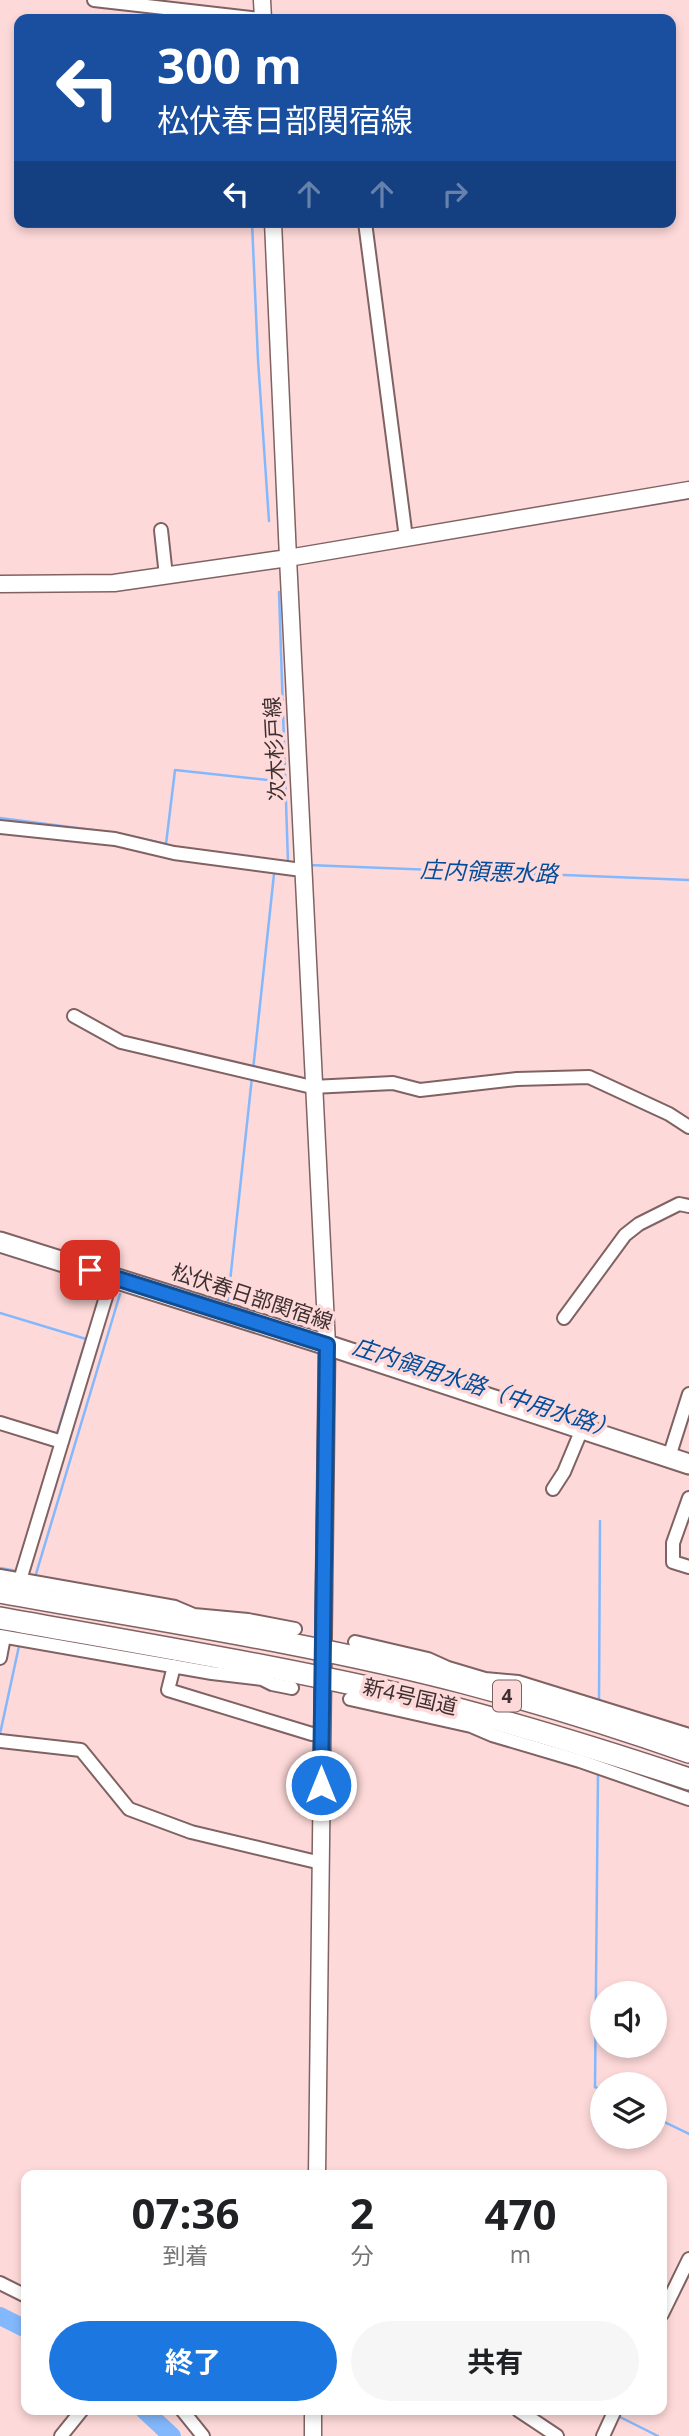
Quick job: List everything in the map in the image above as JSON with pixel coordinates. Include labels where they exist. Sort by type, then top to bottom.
[{"type":"highway","name":"新4号国道","points":[[0,1592],[209,1623],[322,1651],[465,1678],[689,1752]]},
{"type":"highway","name":"新4号国道","points":[[1,1630],[247,1670],[322,1677],[460,1716],[582,1744],[689,1779]]},
{"type":"main road","name":"松伏春日部関宿線","points":[[0,1242],[327,1345],[689,1464]]},
{"type":"street","points":[[94,0],[218,14]]},
{"type":"street","name":"次木杉戸線","points":[[274,228],[312,1087],[327,1345],[317,2170]]},
{"type":"street","points":[[366,228],[406,538]]},
{"type":"street","points":[[0,584],[114,583],[166,576],[689,490]]},
{"type":"street","points":[[161,530],[166,576]]},
{"type":"street","points":[[0,827],[115,839],[174,853],[302,870]]},
{"type":"street","points":[[74,1016],[121,1042],[312,1087],[393,1083],[420,1090],[517,1079],[589,1077],[668,1114],[689,1127]]},
{"type":"street","points":[[564,1318],[625,1235],[639,1224],[679,1205],[689,1206]]},
{"type":"street","points":[[20,1580],[112,1277]]},
{"type":"street","points":[[669,1457],[689,1394]]},
{"type":"street","points":[[0,1423],[62,1443]]},
{"type":"street","points":[[553,1489],[564,1472],[582,1429]]},
{"type":"street","points":[[689,1498],[673,1543],[673,1562],[689,1567]]},
{"type":"street","points":[[0,1576],[175,1607],[209,1623],[248,1620],[295,1629]]},
{"type":"street","points":[[0,1658],[1,1630],[174,1666],[247,1670],[292,1688]]},
{"type":"street","points":[[355,1642],[428,1659],[465,1678],[518,1682],[689,1735]]},
{"type":"street","points":[[174,1666],[168,1690],[312,1734],[321,1733]]},
{"type":"street","points":[[350,1699],[460,1716],[471,1726],[492,1735],[580,1761],[689,1799]]},
{"type":"street","points":[[0,1741],[81,1750],[129,1809],[191,1832],[321,1863]]},
{"type":"street","points":[[667,2304],[689,2259]]},
{"type":"street","points":[[3,2284],[21,2289]]},
{"type":"street","points":[[3,2284],[21,2293]]},
{"type":"street","points":[[61,2436],[78,2415]]},
{"type":"street","points":[[186,2415],[203,2436]]},
{"type":"street","points":[[313,2415],[313,2436]]},
{"type":"street","points":[[526,2415],[557,2436]]},
{"type":"street","points":[[603,2436],[613,2415]]},
{"type":"waterway","points":[[252,228],[269,521]]},
{"type":"waterway","points":[[279,592],[288,862]]},
{"type":"waterway","points":[[0,818],[116,833],[166,844],[175,770],[286,782]]},
{"type":"waterway","name":"庄内領悪水路","points":[[308,865],[689,880]]},
{"type":"waterway","points":[[253,1070],[274,874]]},
{"type":"waterway","points":[[228,1300],[252,1077]]},
{"type":"waterway","points":[[36,1574],[120,1294]]},
{"type":"waterway","points":[[0,1313],[86,1339],[57,1433]]},
{"type":"waterway","name":"庄内領用水路（中用水路）","points":[[675,1449],[689,1454]]},
{"type":"waterway","points":[[599,1703],[600,1521]]},
{"type":"waterway","points":[[0,1568],[17,1571]]},
{"type":"waterway","points":[[0,1734],[19,1646]]},
{"type":"waterway","points":[[595,2072],[598,1772]]},
{"type":"waterway","points":[[667,2123],[689,2134]]},
{"type":"waterway","points":[[0,2316],[21,2326]]},
{"type":"waterway","points":[[149,2415],[172,2436]]},
{"type":"waterway","points":[[618,2416],[658,2436]]},
{"type":"route","points":[[90,1270],[327,1345],[321,1785]]}]
